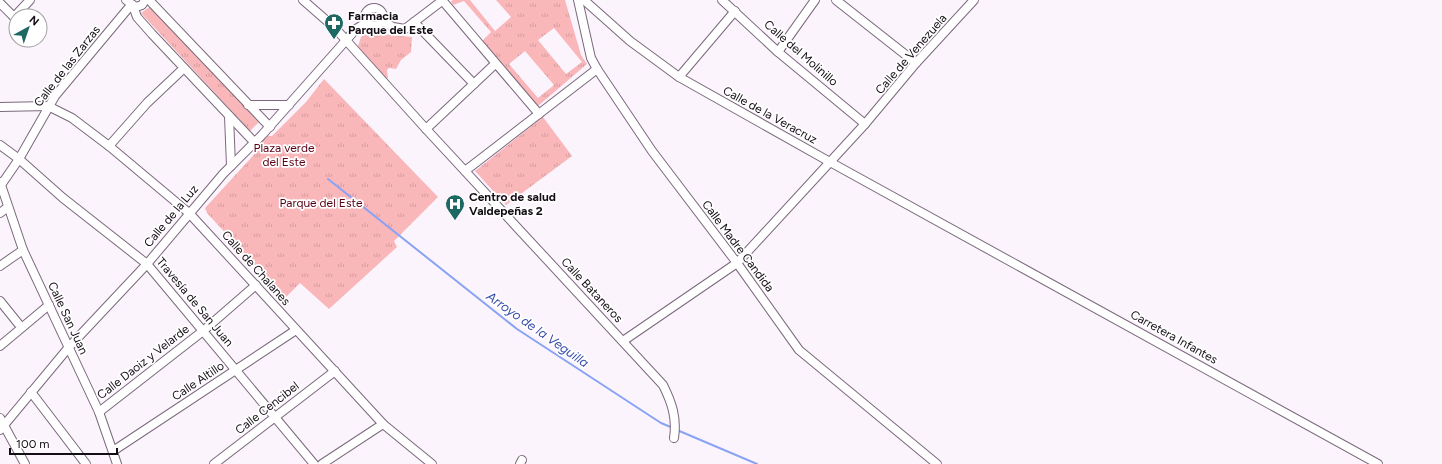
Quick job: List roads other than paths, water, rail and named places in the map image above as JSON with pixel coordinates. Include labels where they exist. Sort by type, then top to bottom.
[{"type":"street","points":[[23,8],[30,0]]},
{"type":"street","points":[[130,3],[142,5],[145,0]]},
{"type":"street","points":[[149,0],[270,127]]},
{"type":"street","name":"Calle Bataneros","points":[[303,0],[346,40],[426,129],[663,385],[671,401],[676,424],[674,436]]},
{"type":"street","points":[[382,21],[400,29],[405,29],[442,0],[539,114]]},
{"type":"street","name":"Calle Madre Candida","points":[[578,0],[591,58],[652,151],[737,264],[799,350],[937,464]]},
{"type":"street","name":"Calle de la Veracruz","points":[[584,0],[630,41],[678,77],[958,232]]},
{"type":"street","name":"Calle del Molinillo","points":[[722,0],[778,52],[866,124]]},
{"type":"street","points":[[778,52],[815,0]]},
{"type":"street","points":[[836,0],[916,63]]},
{"type":"street","name":"Calle de Venezuela","points":[[623,341],[737,264],[866,124],[916,63],[973,1]]},
{"type":"street","points":[[130,3],[137,17],[255,143]]},
{"type":"street","name":"Calle de las Zarzas","points":[[0,184],[19,159],[48,106],[130,3]]},
{"type":"street","points":[[0,4],[8,11]]},
{"type":"street","points":[[374,4],[382,12],[384,17],[382,21],[375,26],[367,22],[366,13],[374,4]]},
{"type":"street","points":[[678,77],[735,11]]},
{"type":"street","name":"Calle de la Luz","points":[[2,429],[69,347],[147,264],[189,213],[231,166],[270,127],[356,29],[367,22]]},
{"type":"street","points":[[414,22],[474,84]]},
{"type":"street","points":[[426,129],[495,64]]},
{"type":"street","points":[[109,146],[147,103],[184,68]]},
{"type":"street","points":[[465,171],[598,69]]},
{"type":"street","points":[[248,105],[289,105]]},
{"type":"street","points":[[0,107],[48,106]]},
{"type":"street","name":"Calle de Chalanes","points":[[48,106],[72,118],[109,146],[189,213],[383,424],[432,464]]},
{"type":"street","points":[[229,116],[231,166]]},
{"type":"street","name":"Travesía de San Juan","points":[[0,145],[19,159],[63,198],[147,264],[314,464]]},
{"type":"street","name":"Calle San Juan","points":[[0,184],[23,250],[99,412],[117,464]]},
{"type":"street","points":[[0,213],[8,207]]},
{"type":"street","name":"Carretera Infantes","points":[[958,232],[1378,464]]},
{"type":"street","points":[[0,266],[23,250]]},
{"type":"street","name":"Calle Daoiz y Velarde","points":[[99,412],[203,331],[256,285]]},
{"type":"street","points":[[0,302],[21,327]]},
{"type":"street","points":[[0,346],[49,305]]},
{"type":"street","name":"Calle Altillo","points":[[113,451],[296,330]]},
{"type":"street","name":"Calle Cencibel","points":[[214,464],[335,371]]},
{"type":"street","points":[[31,392],[86,464]]},
{"type":"street","points":[[0,418],[2,429],[25,464]]},
{"type":"street","points":[[322,464],[383,424]]},
{"type":"waterway","name":"Arroyo de la Veguilla","points":[[328,179],[517,329],[661,423],[673,428]]},
{"type":"waterway","name":"Arroyo de la Veguilla","points":[[677,430],[757,464]]},
{"type":"place","name":"Farmacia Parque del Este","points":[[334,40]]},
{"type":"place","name":"Centro de salud Valdepeñas 2","points":[[455,221]]},
{"type":"park label","name":"Plaza verde del Este","points":[[284,155]]},
{"type":"park label","name":"Parque del Este","points":[[321,203]]}]
